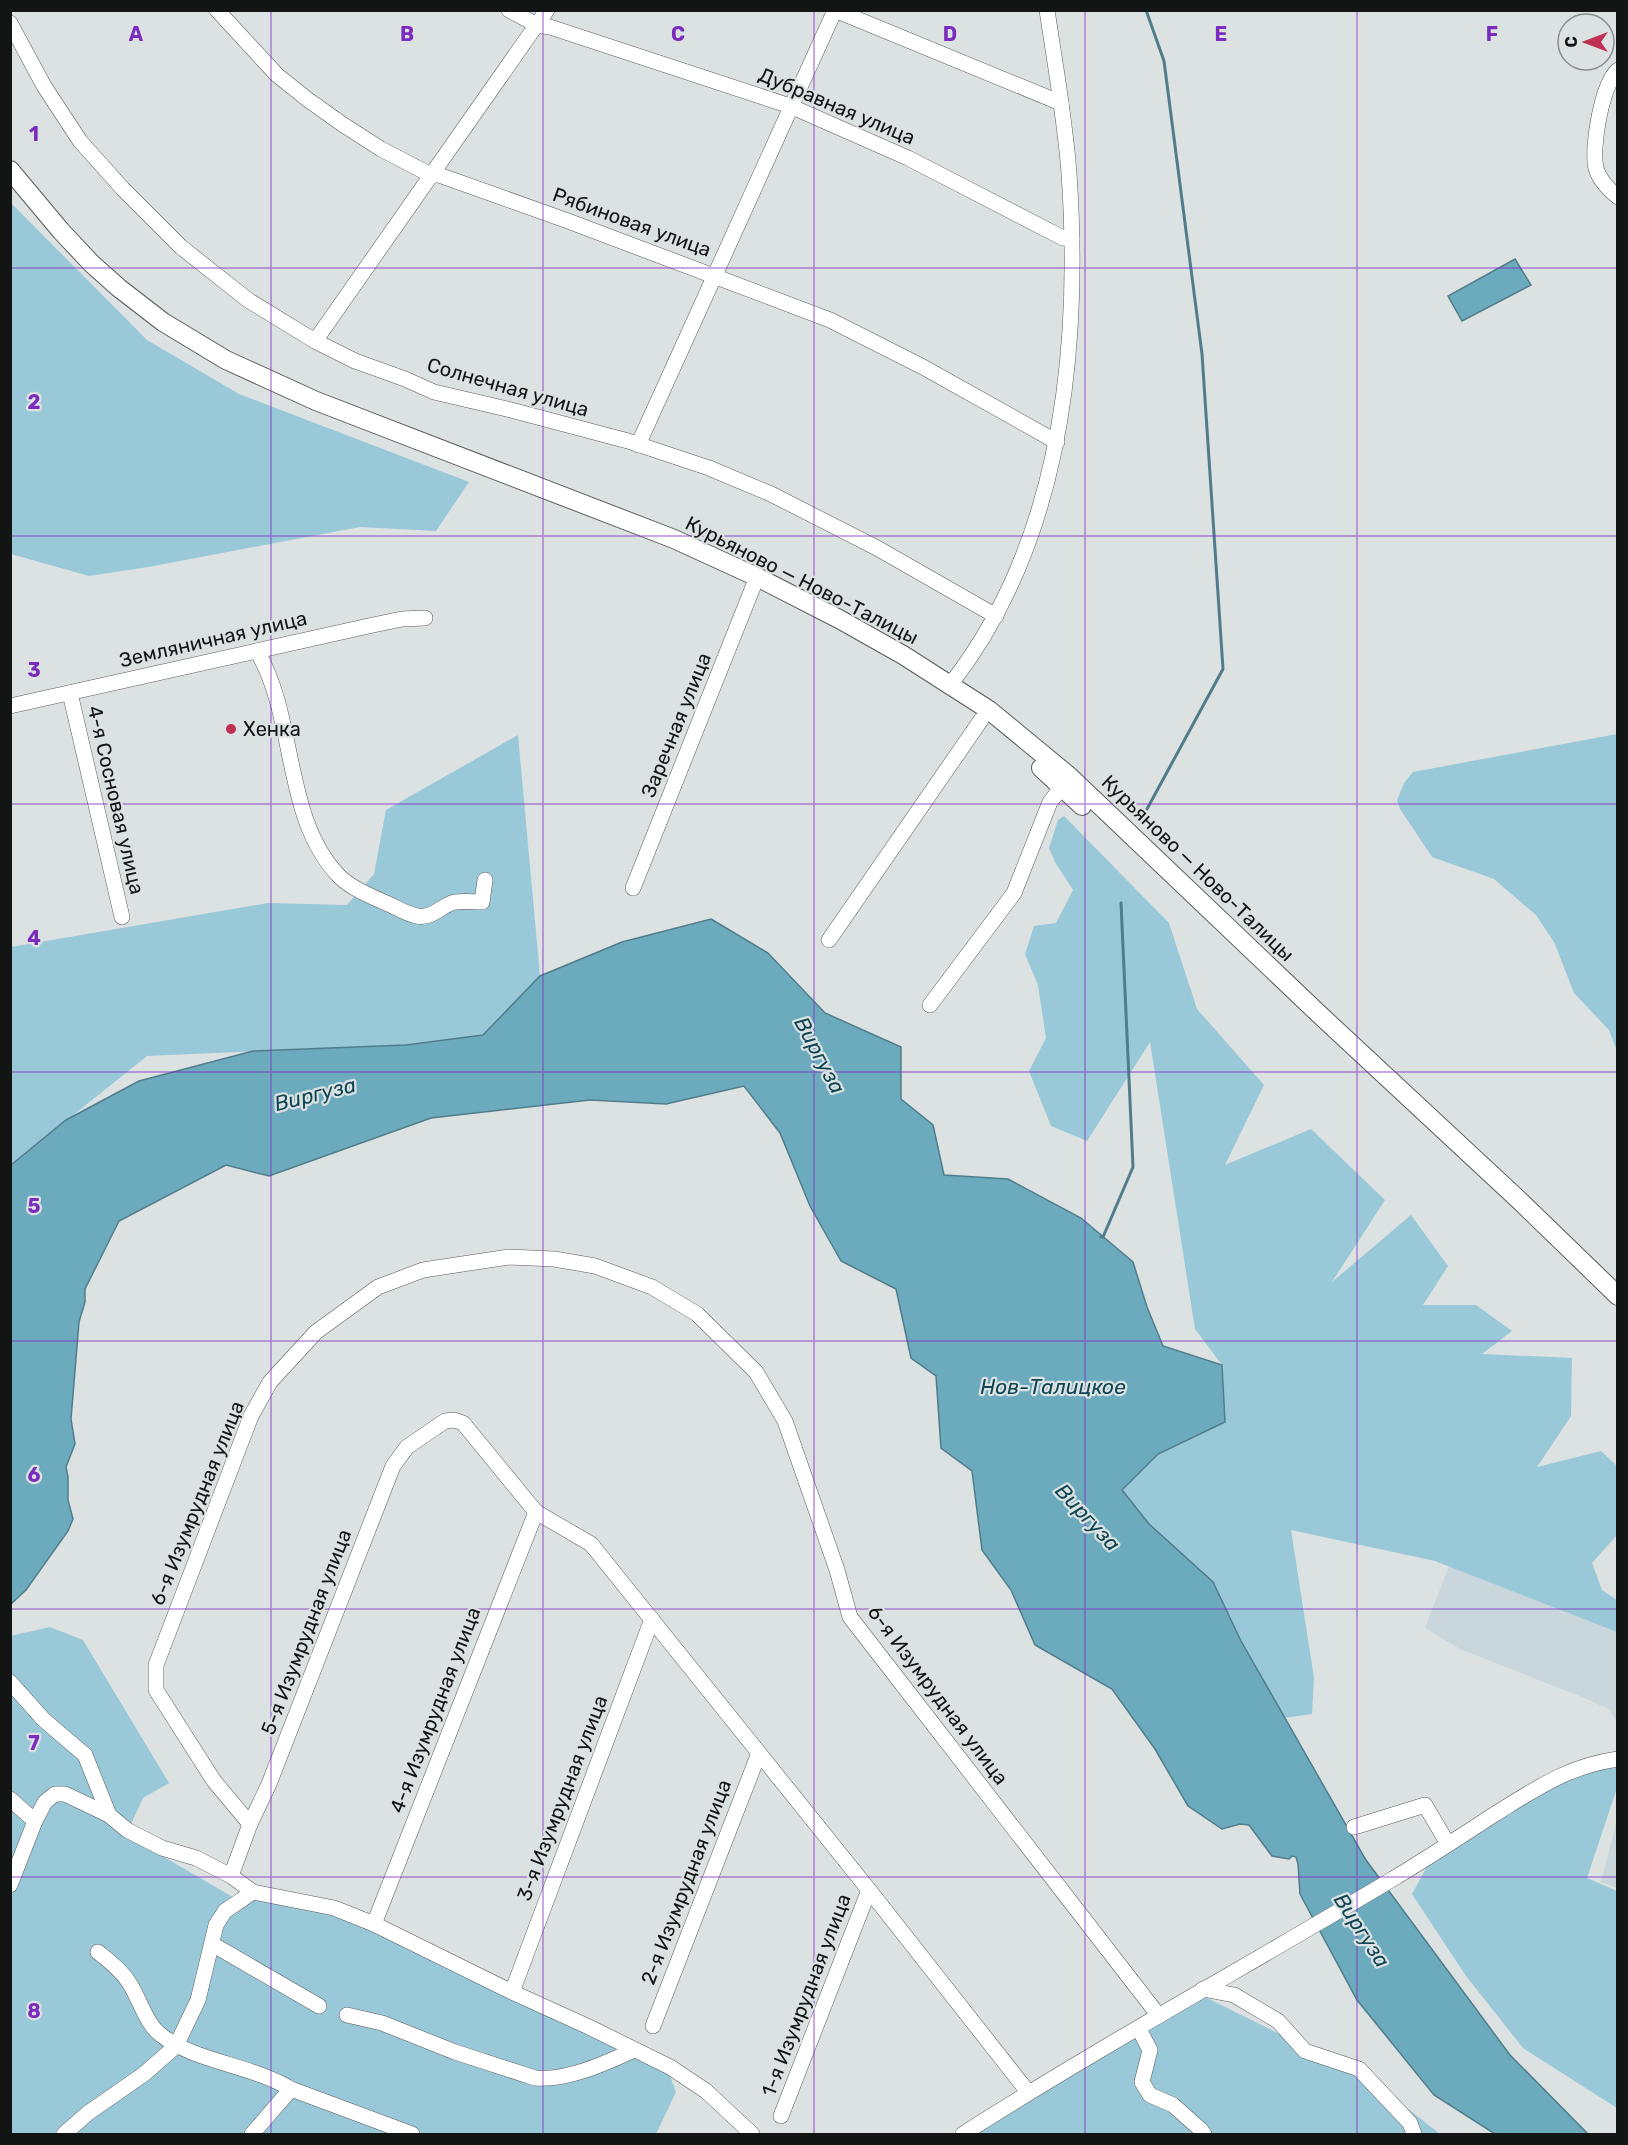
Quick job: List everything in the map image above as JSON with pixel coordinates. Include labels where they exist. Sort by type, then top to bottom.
[{"type":"main road","name":"Курьяново — Ново-Талицы","points":[[10,170],[61,231],[92,264],[119,288],[163,322],[226,360],[316,401],[641,525],[755,582],[848,624],[903,655],[988,710],[1069,776],[1521,1202],[1617,1296]]},
{"type":"main road","name":"Курьяново — Ново-Талицы","points":[[10,188],[52,238],[111,296],[156,331],[225,371],[312,412],[755,582],[897,665],[981,720],[1024,752],[1062,787],[1617,1310]]},
{"type":"street","name":"Рябиновая улица","points":[[217,10],[277,75],[299,93],[381,149],[431,175],[439,175],[830,320],[923,367],[1058,442]]},
{"type":"street","name":"Дубравная улица","points":[[508,10],[537,25],[550,27],[790,106],[908,158],[1063,238],[1072,239]]},
{"type":"street","points":[[315,341],[547,10]]},
{"type":"street","points":[[638,445],[835,10],[1061,103]]},
{"type":"street","points":[[950,685],[973,656],[996,616],[1029,536],[1058,442],[1068,348],[1072,239],[1061,103],[1046,11]]},
{"type":"street","name":"Солнечная улица","points":[[10,23],[44,86],[80,141],[123,189],[181,247],[248,300],[315,341],[355,361],[434,392],[511,410],[638,445],[709,468],[771,494],[877,548],[996,616]]},
{"type":"street","points":[[1615,72],[1604,92],[1595,157],[1596,168],[1605,187],[1617,197]]},
{"type":"street","name":"Заречная улица","points":[[633,888],[755,582]]},
{"type":"street","name":"Земляничная улица","points":[[10,706],[373,625],[402,619],[425,618]]},
{"type":"street","points":[[257,651],[273,683],[296,781],[311,832],[320,851],[341,878],[373,897],[418,917],[436,914],[440,909],[455,902],[482,902],[485,880]]},
{"type":"street","name":"4-я Сосновая улица","points":[[70,693],[122,917]]},
{"type":"street","points":[[829,940],[981,720]]},
{"type":"street","points":[[930,1005],[1014,893],[1050,802],[1062,787]]},
{"type":"street","name":"6-я Изумрудная улица","points":[[250,1824],[214,1781],[156,1690],[156,1665],[251,1416],[270,1382],[316,1332],[378,1287],[423,1270],[509,1257],[554,1259],[595,1266],[651,1287],[697,1314],[756,1372],[785,1421],[837,1570],[850,1617],[1159,2016]]},
{"type":"street","name":"5-я Изумрудная улица","points":[[231,1876],[393,1466],[407,1447],[445,1421],[454,1420],[463,1423],[536,1512]]},
{"type":"street","points":[[536,1512],[591,1544],[1028,2092]]},
{"type":"street","name":"4-я Изумрудная улица","points":[[374,1924],[536,1512]]},
{"type":"street","name":"3-я Изумрудная улица","points":[[512,1992],[652,1619]]},
{"type":"street","points":[[10,1682],[44,1720],[85,1755],[109,1815]]},
{"type":"street","name":"2-я Изумрудная улица","points":[[653,2026],[759,1753]]},
{"type":"street","points":[[963,2134],[1028,2092],[1392,1880],[1541,1786],[1568,1771],[1617,1759]]},
{"type":"street","points":[[10,1885],[35,1821],[45,1802],[55,1794],[65,1794],[109,1815],[127,1830],[162,1848],[196,1858],[231,1876],[253,1893],[334,1908],[374,1924],[589,2027],[669,2067],[706,2091],[752,2134]]},
{"type":"street","points":[[10,1799],[35,1821]]},
{"type":"street","points":[[1354,1827],[1425,1805],[1448,1844]]},
{"type":"street","name":"1-я Изумрудная улица","points":[[781,2116],[869,1890]]},
{"type":"street","points":[[64,2134],[88,2113],[144,2074],[176,2046],[198,2000],[216,1925],[225,1911],[253,1893]]},
{"type":"street","points":[[212,1944],[319,2006]]},
{"type":"street","points":[[98,1952],[119,1969],[158,2033],[176,2046],[274,2078],[291,2089],[412,2134]]},
{"type":"street","points":[[1203,1989],[1234,1995],[1278,2021],[1305,2051],[1359,2069],[1410,2123],[1414,2134]]},
{"type":"street","points":[[346,2015],[382,2023],[455,2052],[535,2078],[547,2079],[600,2066],[634,2050]]},
{"type":"street","points":[[1139,2029],[1150,2050],[1143,2082],[1150,2095],[1173,2105],[1204,2134]]},
{"type":"street","points":[[252,2134],[291,2089]]},
{"type":"shaded area","points":[[11,203],[147,340],[239,394],[469,482],[436,531],[360,527],[89,576],[11,554]]},
{"type":"shaded area","points":[[1618,734],[1617,1051],[1609,1030],[1574,993],[1554,942],[1536,915],[1494,879],[1432,857],[1400,809],[1397,800],[1404,783],[1413,772]]},
{"type":"shaded area","points":[[518,735],[540,976],[483,1035],[406,1045],[147,1056],[11,1165],[11,947],[268,903],[347,905],[374,874],[386,810]]},
{"type":"shaded area","points":[[1064,816],[1169,923],[1197,1009],[1264,1085],[1225,1165],[1311,1129],[1385,1200],[1332,1282],[1411,1215],[1448,1266],[1423,1305],[1476,1305],[1512,1331],[1482,1354],[1572,1358],[1571,1416],[1537,1467],[1601,1451],[1617,1466],[1617,1535],[1592,1563],[1602,1590],[1617,1600],[1617,1632],[1435,1561],[1291,1530],[1314,1678],[1312,1714],[1284,1718],[1241,1641],[1213,1582],[1149,1524],[1122,1490],[1158,1454],[1225,1421],[1222,1365],[1195,1329],[1150,1042],[1087,1141],[1051,1126],[1029,1071],[1046,1038],[1038,985],[1025,954],[1034,926],[1056,923],[1073,890],[1049,848],[1058,820]]},
{"type":"shaded area","points":[[1449,1566],[1617,1632],[1617,1723],[1610,1710],[1460,1649],[1425,1628]]},
{"type":"shaded area","points":[[50,1627],[83,1640],[169,1783],[143,1798],[126,1835],[238,1900],[271,1900],[338,1916],[668,2071],[676,2092],[656,2134],[11,2134],[10,1636]]},
{"type":"shaded area","points":[[1617,1767],[1617,1788],[1587,1878],[1617,1891],[1617,2108],[1523,2048],[1466,1976],[1412,1894],[1431,1859],[1579,1772]]},
{"type":"shaded area","points":[[1617,1820],[1617,1888],[1601,1882]]},
{"type":"shaded area","points":[[1199,1994],[1370,2079],[1440,2134],[970,2134]]},
{"type":"water","points":[[1515,259],[1531,285],[1462,321],[1448,296]]},
{"type":"water","name":"Нов-Талицкое","points":[[711,919],[768,953],[825,1013],[901,1047],[901,1099],[933,1125],[944,1175],[1008,1179],[1081,1218],[1133,1262],[1147,1307],[1163,1346],[1222,1365],[1225,1422],[1158,1454],[1122,1490],[1149,1524],[1213,1582],[1241,1641],[1366,1860],[1510,2055],[1588,2134],[1495,2134],[1434,2095],[1357,2000],[1300,1894],[1296,1857],[1292,1856],[1289,1859],[1272,1856],[1249,1825],[1240,1824],[1222,1829],[1188,1806],[1155,1749],[1112,1689],[1035,1645],[1011,1590],[982,1550],[972,1471],[941,1448],[936,1376],[911,1358],[896,1289],[841,1261],[810,1206],[780,1133],[744,1086],[666,1104],[590,1100],[431,1118],[269,1176],[226,1165],[119,1221],[85,1289],[85,1302],[79,1322],[71,1419],[75,1444],[66,1467],[68,1500],[73,1519],[68,1531],[26,1590],[11,1604],[11,1165],[66,1120],[139,1081],[253,1051],[406,1045],[483,1035],[540,976],[622,942]]},
{"type":"waterway","points":[[1146,10],[1164,61],[1202,354],[1223,669],[1147,809]]},
{"type":"waterway","points":[[1101,1237],[1103,1237],[1133,1167],[1121,903]]},
{"type":"place","name":"Хенка","points":[[231,729]]},
{"type":"water label","name":"Виргуза","points":[[820,1055]]},
{"type":"water label","name":"Виргуза","points":[[315,1094]]},
{"type":"water label","name":"Виргуза","points":[[1088,1517]]},
{"type":"water label","name":"Виргуза","points":[[1362,1930]]}]
